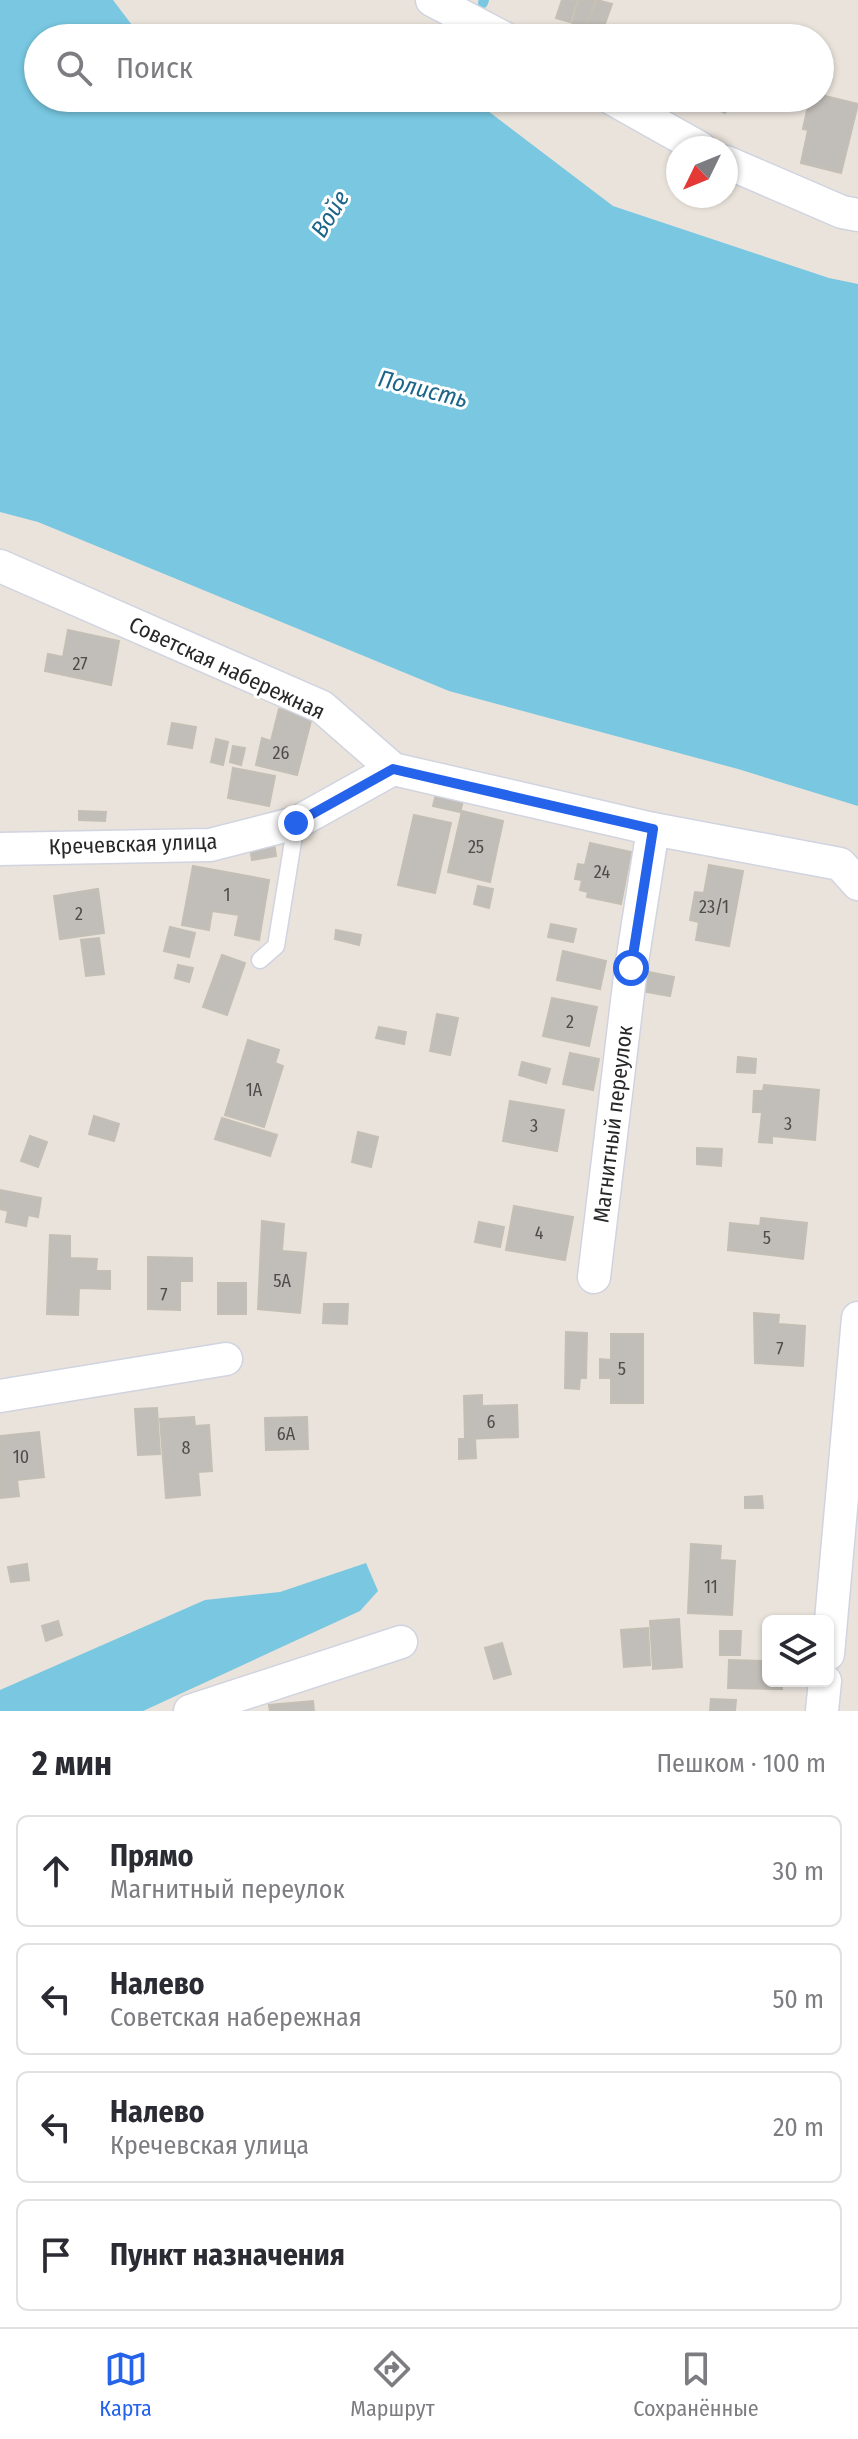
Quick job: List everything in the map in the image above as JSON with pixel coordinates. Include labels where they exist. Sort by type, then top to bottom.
[{"type":"street","points":[[432,0],[477,24]]},
{"type":"street","points":[[636,112],[679,136]]},
{"type":"street","points":[[738,167],[842,212],[858,215]]},
{"type":"street","name":"Советская набережная","points":[[0,566],[322,707],[393,769],[653,829],[840,864],[858,884]]},
{"type":"street","name":"Кречевская улица","points":[[0,849],[210,845],[296,823],[393,769]]},
{"type":"street","name":"Магнитный переулок","points":[[594,1277],[631,968],[653,829]]},
{"type":"street","points":[[831,1615],[858,1318]]},
{"type":"street","points":[[0,1396],[226,1359]]},
{"type":"street","points":[[190,1711],[401,1642]]},
{"type":"street","points":[[822,1711],[824,1687]]},
{"type":"lane","points":[[260,960],[276,946],[296,823]]},
{"type":"water","points":[[0,0],[113,0],[131,24],[24,24],[24,112],[489,112],[613,206],[829,278],[858,284],[858,806],[738,769],[449,691],[38,522],[0,512]]},
{"type":"water","points":[[366,1563],[378,1591],[360,1611],[143,1711],[0,1711],[0,1690],[205,1600],[280,1592]]},
{"type":"building","points":[[562,0],[577,0],[570,22],[556,18]]},
{"type":"building","points":[[579,0],[595,0],[586,24],[572,23]]},
{"type":"building","points":[[597,0],[612,4],[605,24],[588,24]]},
{"type":"building","points":[[834,98],[858,104],[841,173],[801,163],[808,130],[803,129],[807,112],[834,112]]},
{"type":"building","points":[[68,630],[119,641],[111,685],[45,671],[48,654],[63,657]]},
{"type":"building","points":[[279,709],[312,717],[297,775],[256,765],[262,738],[271,741]]},
{"type":"building","points":[[172,723],[196,727],[192,748],[168,744]]},
{"type":"building","points":[[216,739],[228,742],[223,765],[211,762]]},
{"type":"building","points":[[233,746],[245,748],[241,765],[230,762]]},
{"type":"building","points":[[233,768],[275,776],[269,806],[228,798]]},
{"type":"building","points":[[436,794],[463,801],[460,812],[433,806]]},
{"type":"building","points":[[79,811],[106,812],[105,821],[79,820]]},
{"type":"building","points":[[462,811],[503,821],[490,882],[448,872]]},
{"type":"building","points":[[414,815],[451,823],[435,893],[398,885]]},
{"type":"building","points":[[274,843],[276,856],[252,860],[250,848]]},
{"type":"building","points":[[590,843],[631,852],[621,904],[587,897],[588,892],[580,890],[582,880],[575,879],[578,864],[585,865]]},
{"type":"building","points":[[709,865],[743,871],[729,946],[696,940],[699,922],[690,920],[695,892],[704,893]]},
{"type":"building","points":[[193,866],[269,880],[259,940],[235,935],[239,915],[212,911],[209,930],[182,925]]},
{"type":"building","points":[[478,886],[493,889],[489,908],[474,904]]},
{"type":"building","points":[[98,889],[104,933],[60,939],[54,896]]},
{"type":"building","points":[[551,924],[576,929],[573,942],[548,937]]},
{"type":"building","points":[[170,927],[195,933],[189,957],[164,951]]},
{"type":"building","points":[[336,930],[361,935],[359,945],[335,939]]},
{"type":"building","points":[[99,938],[104,974],[86,976],[81,940]]},
{"type":"building","points":[[563,951],[606,961],[600,989],[557,980]]},
{"type":"building","points":[[222,955],[245,963],[227,1015],[203,1007]]},
{"type":"building","points":[[178,965],[193,968],[189,982],[175,978]]},
{"type":"building","points":[[644,971],[674,977],[670,996],[641,991]]},
{"type":"building","points":[[552,998],[597,1007],[589,1046],[543,1036]]},
{"type":"building","points":[[437,1014],[458,1018],[450,1055],[430,1051]]},
{"type":"building","points":[[379,1027],[406,1032],[404,1044],[376,1038]]},
{"type":"building","points":[[248,1040],[279,1050],[275,1063],[283,1066],[264,1127],[225,1115]]},
{"type":"building","points":[[570,1053],[599,1059],[593,1090],[563,1084]]},
{"type":"building","points":[[738,1057],[756,1059],[755,1073],[737,1072]]},
{"type":"building","points":[[522,1062],[550,1069],[546,1083],[519,1075]]},
{"type":"building","points":[[764,1085],[819,1090],[815,1140],[772,1136],[772,1143],[759,1142],[762,1112],[753,1112],[754,1091],[763,1091]]},
{"type":"building","points":[[510,1101],[564,1110],[557,1151],[503,1141]]},
{"type":"building","points":[[94,1116],[119,1124],[114,1141],[89,1134]]},
{"type":"building","points":[[222,1118],[277,1135],[270,1156],[215,1139]]},
{"type":"building","points":[[358,1132],[378,1137],[371,1167],[352,1162]]},
{"type":"building","points":[[30,1136],[47,1142],[38,1167],[21,1161]]},
{"type":"building","points":[[697,1148],[722,1149],[721,1166],[697,1164]]},
{"type":"building","points":[[0,1190],[41,1198],[38,1217],[28,1215],[26,1226],[6,1222],[8,1211],[0,1209]]},
{"type":"building","points":[[514,1206],[573,1217],[565,1260],[506,1250]]},
{"type":"building","points":[[761,1218],[807,1223],[803,1259],[728,1250],[730,1223],[760,1226]]},
{"type":"building","points":[[262,1221],[284,1224],[282,1251],[306,1253],[300,1313],[258,1309]]},
{"type":"building","points":[[479,1222],[504,1227],[500,1247],[475,1242]]},
{"type":"building","points":[[50,1235],[70,1236],[70,1258],[97,1259],[96,1271],[110,1271],[110,1289],[79,1288],[78,1315],[47,1314]]},
{"type":"building","points":[[148,1257],[192,1258],[192,1281],[180,1281],[180,1310],[148,1309]]},
{"type":"building","points":[[218,1283],[246,1283],[246,1314],[218,1314]]},
{"type":"building","points":[[324,1304],[348,1304],[347,1324],[323,1323]]},
{"type":"building","points":[[754,1313],[779,1315],[778,1324],[805,1326],[803,1366],[755,1363]]},
{"type":"building","points":[[566,1332],[587,1333],[586,1378],[580,1378],[579,1389],[565,1388]]},
{"type":"building","points":[[611,1334],[643,1334],[643,1403],[611,1403],[611,1378],[600,1378],[600,1359],[611,1360]]},
{"type":"building","points":[[482,1395],[482,1406],[517,1405],[518,1437],[465,1439],[464,1396]]},
{"type":"building","points":[[157,1408],[160,1454],[138,1455],[135,1409]]},
{"type":"building","points":[[194,1417],[195,1426],[209,1425],[212,1471],[198,1472],[200,1495],[166,1498],[160,1419]]},
{"type":"building","points":[[307,1417],[308,1449],[266,1450],[265,1418]]},
{"type":"building","points":[[39,1432],[44,1477],[17,1480],[19,1496],[0,1498],[0,1436]]},
{"type":"building","points":[[459,1439],[475,1439],[476,1458],[459,1459]]},
{"type":"building","points":[[762,1496],[763,1508],[745,1508],[745,1497]]},
{"type":"building","points":[[691,1544],[721,1546],[720,1560],[735,1561],[732,1615],[688,1613]]},
{"type":"building","points":[[27,1564],[29,1580],[11,1582],[8,1567]]},
{"type":"building","points":[[679,1619],[682,1667],[653,1669],[650,1621]]},
{"type":"building","points":[[58,1621],[62,1635],[46,1641],[42,1626]]},
{"type":"building","points":[[648,1628],[650,1665],[624,1667],[621,1630]]},
{"type":"building","points":[[720,1631],[741,1631],[740,1655],[720,1655]]},
{"type":"building","points":[[502,1643],[511,1674],[494,1679],[485,1648]]},
{"type":"building","points":[[729,1660],[762,1661],[762,1687],[782,1689],[728,1688]]},
{"type":"building","points":[[711,1699],[736,1700],[735,1711],[710,1711]]},
{"type":"building","points":[[313,1701],[314,1711],[270,1711],[269,1705]]},
{"type":"route","points":[[296,823],[393,769],[653,829],[631,968]]},
{"type":"water label","name":"Войе","points":[[330,214]]},
{"type":"water label","name":"Полисть","points":[[423,389]]}]
